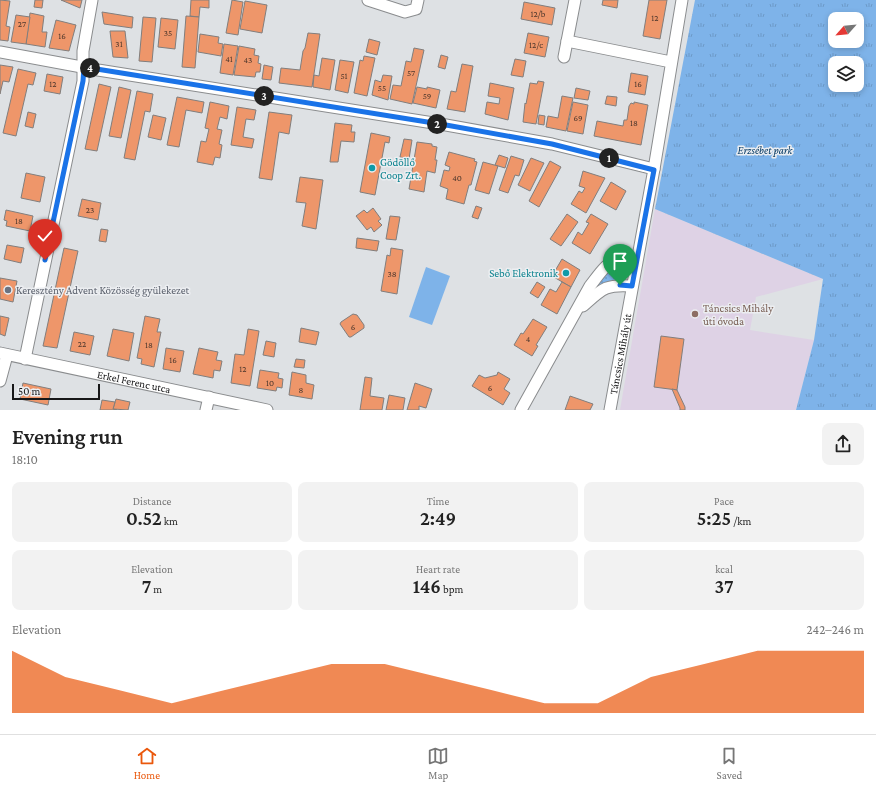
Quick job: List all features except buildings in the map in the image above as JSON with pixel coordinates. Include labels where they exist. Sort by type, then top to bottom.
[{"type":"street","points":[[25,359],[83,81],[83,51],[92,0]]},
{"type":"street","points":[[368,0],[405,12],[416,9],[418,0]]},
{"type":"street","points":[[564,56],[575,0]]},
{"type":"street","name":"Táncsics Mihály út","points":[[610,410],[636,258],[654,170],[682,0]]},
{"type":"street","points":[[567,41],[671,62]]},
{"type":"street","points":[[0,52],[84,67],[446,125],[552,144],[654,170]]},
{"type":"street","points":[[521,410],[594,281],[609,264],[622,257],[636,258]]},
{"type":"street","points":[[577,312],[607,287],[617,285],[632,286]]},
{"type":"street","points":[[0,381],[3,354]]},
{"type":"street","name":"Erkel Ferenc utca","points":[[3,354],[267,410]]},
{"type":"street","points":[[206,410],[210,397]]},
{"type":"shaded area","name":"Táncsics Mihály úti óvoda","points":[[655,209],[823,279],[756,297],[750,330],[814,340],[796,410],[620,410]]},
{"type":"green space","name":"Erzsébet park","points":[[695,0],[876,0],[876,410],[796,410],[814,340],[823,279],[655,209]]},
{"type":"green space","points":[[624,263],[628,269],[623,277],[596,287],[607,271]]},
{"type":"green space","points":[[426,267],[450,276],[432,325],[409,317]]},
{"type":"place","name":"Gödöllő Coop Zrt.","points":[[372,168]]},
{"type":"place","name":"Sebő Elektronik","points":[[566,273]]},
{"type":"place","name":"Keresztény Advent Közösség gyülekezet","points":[[8,290]]},
{"type":"place","name":"Táncsics Mihály úti óvoda","points":[[695,314]]},
{"type":"route","points":[[45,260],[83,81],[84,67],[446,125],[552,144],[654,170],[636,258],[632,286],[620,285]]}]
